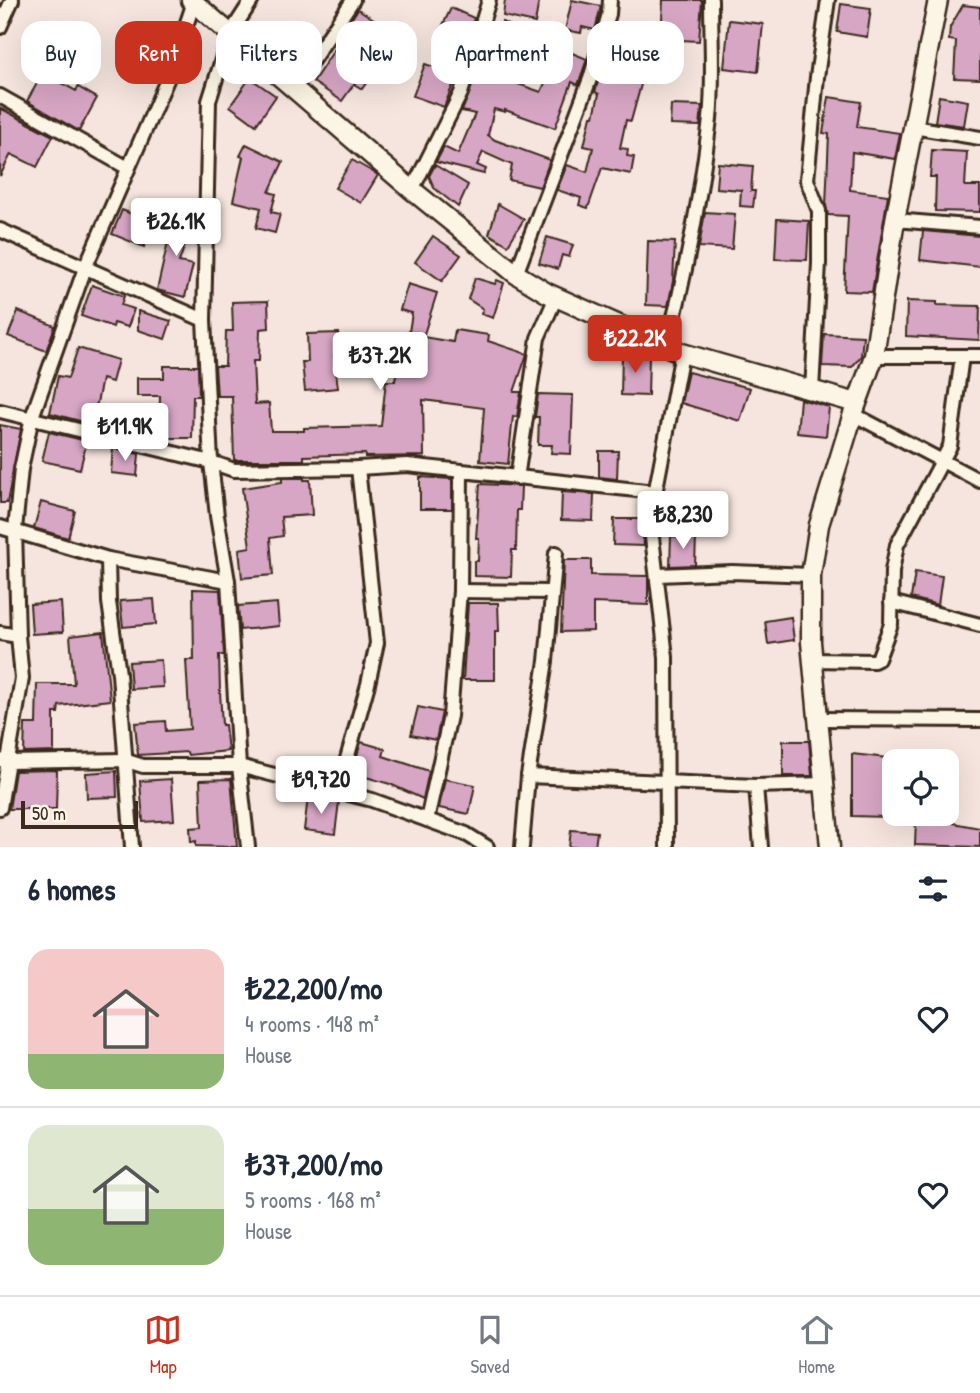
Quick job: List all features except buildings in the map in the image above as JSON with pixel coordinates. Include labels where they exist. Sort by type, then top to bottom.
[{"type":"street","points":[[0,27],[12,0]]},
{"type":"street","points":[[238,21],[251,0]]},
{"type":"street","points":[[293,89],[353,0]]},
{"type":"street","points":[[412,190],[461,93],[489,0]]},
{"type":"street","points":[[516,274],[590,79],[609,14],[610,0]]},
{"type":"street","points":[[667,847],[666,657],[650,520],[682,288],[710,116],[711,0]]},
{"type":"street","points":[[812,390],[819,211],[807,180],[817,76],[828,0]]},
{"type":"street","points":[[830,847],[812,660],[811,575],[819,525],[854,409],[874,356],[895,220],[938,0]]},
{"type":"street","points":[[0,808],[4,761],[22,678],[15,530],[21,470],[32,417],[85,268],[170,73],[192,1],[216,22]]},
{"type":"street","points":[[216,79],[209,101],[204,320],[211,463],[216,516],[228,580],[239,766],[248,847]]},
{"type":"street","points":[[287,84],[516,274],[556,297],[675,350],[812,390],[854,409],[980,481]]},
{"type":"street","points":[[0,96],[128,169]]},
{"type":"street","points":[[913,127],[980,138]]},
{"type":"street","points":[[895,220],[980,227]]},
{"type":"street","points":[[0,230],[204,320]]},
{"type":"street","points":[[517,478],[538,338],[556,297]]},
{"type":"street","points":[[874,356],[980,356]]},
{"type":"street","points":[[812,660],[878,659],[891,624],[892,571],[898,545],[950,446],[962,356]]},
{"type":"street","points":[[0,411],[32,417],[234,471],[407,465],[655,492]]},
{"type":"street","points":[[338,791],[377,643],[358,468]]},
{"type":"street","points":[[427,820],[450,716],[460,591],[461,471]]},
{"type":"street","points":[[0,527],[108,559],[228,580]]},
{"type":"street","points":[[522,847],[528,776],[546,661],[556,553]]},
{"type":"street","points":[[108,559],[109,602],[119,674],[132,847]]},
{"type":"street","points":[[658,575],[732,572],[811,575]]},
{"type":"street","points":[[460,591],[552,592]]},
{"type":"street","points":[[891,602],[980,625]]},
{"type":"street","points":[[0,634],[18,636]]},
{"type":"street","points":[[818,719],[980,720]]},
{"type":"street","points":[[4,761],[124,760],[143,766],[239,766],[372,800],[466,835],[479,845]]},
{"type":"street","points":[[528,776],[668,784],[824,784]]},
{"type":"street","points":[[756,786],[761,847]]}]
